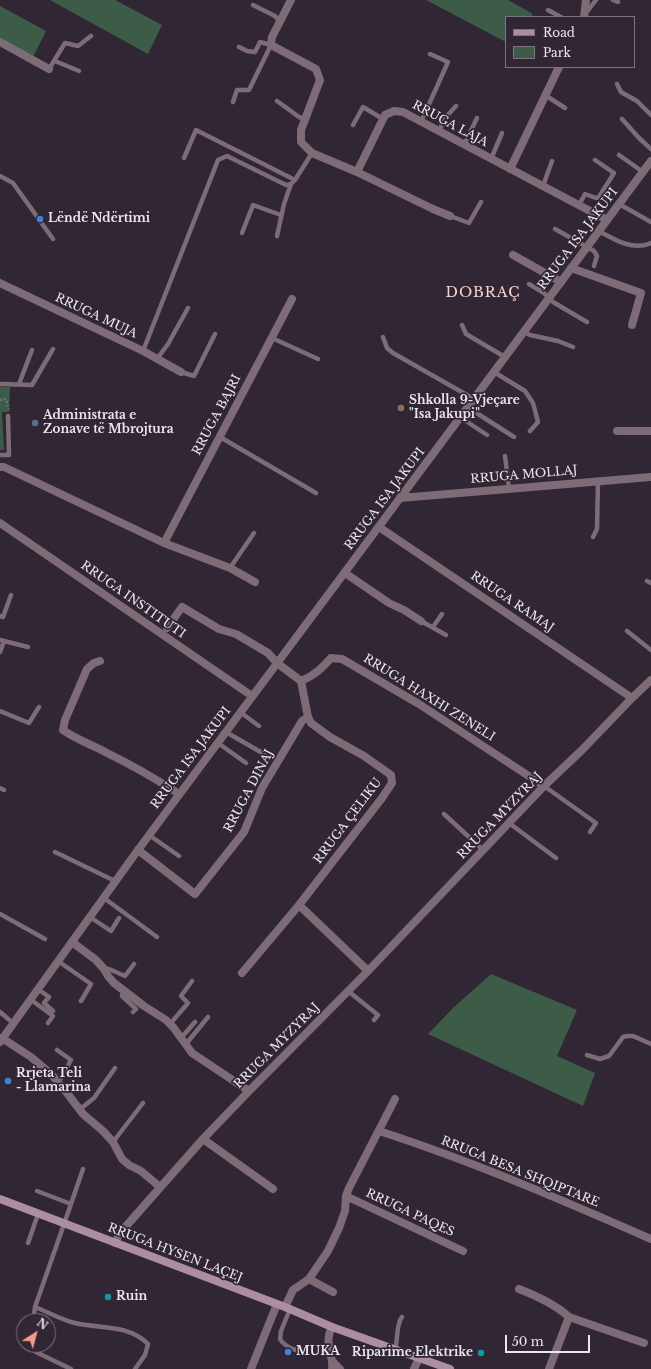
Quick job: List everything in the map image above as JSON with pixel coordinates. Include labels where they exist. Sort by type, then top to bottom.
[{"type":"main road","name":"RRUGA HYSEN LAÇEJ","points":[[0,1199],[288,1308],[332,1327],[419,1358],[438,1367],[450,1369]]},
{"type":"street","points":[[291,0],[272,37],[271,45],[316,69],[320,80],[301,130],[301,142],[312,153],[357,172],[450,216]]},
{"type":"street","points":[[584,16],[586,0]]},
{"type":"street","points":[[0,42],[49,69]]},
{"type":"street","points":[[510,169],[558,68]]},
{"type":"street","name":"RRUGA LAJA","points":[[383,118],[385,115],[394,111],[403,112],[607,220]]},
{"type":"street","points":[[357,172],[383,118]]},
{"type":"street","name":"RRUGA ISA JAKUPI","points":[[1,1040],[179,794],[651,161]]},
{"type":"street","points":[[513,254],[561,282]]},
{"type":"street","points":[[571,268],[640,293],[632,325]]},
{"type":"street","name":"RRUGA MUJA","points":[[0,283],[143,351],[181,372]]},
{"type":"street","name":"RRUGA BAJRI","points":[[164,543],[292,299]]},
{"type":"street","points":[[617,431],[651,430]]},
{"type":"street","points":[[0,467],[4,467],[164,543],[230,568],[255,582]]},
{"type":"street","name":"RRUGA MOLLAJ","points":[[400,498],[651,477]]},
{"type":"street","name":"RRUGA INSTITUTI","points":[[0,523],[252,696]]},
{"type":"street","name":"RRUGA RAMAJ","points":[[379,527],[632,698]]},
{"type":"street","points":[[345,573],[389,603],[404,610],[421,621]]},
{"type":"street","points":[[167,628],[182,607],[219,629],[236,634],[268,653],[277,663],[301,681],[308,717]]},
{"type":"street","name":"RRUGA HAXHI ZENELI","points":[[301,681],[316,673],[331,658],[342,658],[419,704],[544,786]]},
{"type":"street","points":[[100,661],[87,668],[65,720],[63,730],[70,736],[108,753],[179,794]]},
{"type":"street","name":"RRUGA MYZYRAJ","points":[[115,1243],[120,1233],[203,1139],[368,971],[544,786],[651,680]]},
{"type":"street","name":"RRUGA DINAJ","points":[[138,850],[195,894],[244,832],[262,788],[302,721],[308,717]]},
{"type":"street","name":"RRUGA ÇELIKU","points":[[242,973],[299,905],[392,783],[391,775],[384,768],[330,737],[311,723],[308,717]]},
{"type":"street","points":[[299,905],[368,971]]},
{"type":"street","points":[[72,942],[96,960],[108,976],[123,990],[170,1024],[192,1053],[199,1059],[249,1091]]},
{"type":"street","points":[[1,1040],[31,1057],[51,1074],[79,1110],[113,1142],[122,1159],[129,1165],[141,1171],[160,1188]]},
{"type":"street","name":"RRUGA PAQES","points":[[309,1279],[328,1250],[339,1228],[345,1211],[346,1196],[352,1182],[395,1099]]},
{"type":"street","name":"RRUGA BESA SHQIPTARE","points":[[379,1131],[492,1171],[651,1239]]},
{"type":"street","points":[[203,1139],[273,1189]]},
{"type":"street","name":"RRUGA PAQES","points":[[346,1196],[463,1251]]},
{"type":"street","points":[[288,1308],[294,1290],[309,1279],[333,1292]]},
{"type":"street","points":[[518,1289],[540,1298],[560,1309],[569,1317],[644,1343]]},
{"type":"street","points":[[251,1369],[277,1304]]},
{"type":"street","points":[[549,1369],[569,1317]]},
{"type":"street","points":[[332,1327],[328,1337],[332,1365],[340,1369]]},
{"type":"street","points":[[414,1369],[419,1358]]},
{"type":"lane","points":[[584,16],[596,0]]},
{"type":"lane","points":[[613,0],[618,2]]},
{"type":"lane","points":[[253,5],[275,16],[280,22]]},
{"type":"lane","points":[[548,10],[559,16]]},
{"type":"lane","points":[[49,69],[65,43],[78,46],[91,36]]},
{"type":"lane","points":[[233,102],[237,90],[249,90],[271,45],[260,42],[255,52],[247,51],[239,47]]},
{"type":"lane","points":[[421,122],[448,62],[430,54]]},
{"type":"lane","points":[[55,61],[79,71]]},
{"type":"lane","points":[[617,84],[621,92],[637,102],[651,115]]},
{"type":"lane","points":[[545,95],[565,108]]},
{"type":"lane","points":[[277,101],[299,117],[305,119]]},
{"type":"lane","points":[[439,132],[445,118],[456,106]]},
{"type":"lane","points":[[353,125],[363,107],[383,118]]},
{"type":"lane","points":[[464,144],[477,118]]},
{"type":"lane","points":[[622,119],[651,149]]},
{"type":"lane","points":[[184,158],[196,130],[288,176],[290,183]]},
{"type":"lane","points":[[491,159],[502,133]]},
{"type":"lane","points":[[277,236],[290,183],[312,153]]},
{"type":"lane","points":[[619,155],[643,172]]},
{"type":"lane","points":[[143,351],[218,160],[227,156],[290,183]]},
{"type":"lane","points":[[579,205],[585,194],[596,198],[599,197],[614,173],[595,160]]},
{"type":"lane","points":[[543,186],[552,161]]},
{"type":"lane","points":[[0,176],[13,183],[53,239]]},
{"type":"lane","points":[[450,216],[469,223],[481,202]]},
{"type":"lane","points":[[619,204],[651,222]]},
{"type":"lane","points":[[242,233],[253,205],[281,215]]},
{"type":"lane","points":[[555,229],[594,251],[597,256],[594,266]]},
{"type":"lane","points":[[599,231],[617,241],[634,247],[645,246],[651,242]]},
{"type":"lane","points":[[529,284],[553,302],[587,322]]},
{"type":"lane","points":[[157,359],[168,344],[188,308]]},
{"type":"lane","points":[[462,325],[466,334],[505,357]]},
{"type":"lane","points":[[524,332],[530,335],[558,341],[573,347]]},
{"type":"lane","points":[[181,372],[194,376],[215,334]]},
{"type":"lane","points":[[383,337],[387,348],[393,353],[474,399]]},
{"type":"lane","points":[[272,338],[318,359]]},
{"type":"lane","points":[[0,384],[32,384],[53,349]]},
{"type":"lane","points":[[19,384],[32,350]]},
{"type":"lane","points":[[494,372],[525,391],[534,403],[538,422],[530,431]]},
{"type":"lane","points":[[468,407],[514,437]]},
{"type":"lane","points":[[0,455],[9,455],[8,416]]},
{"type":"lane","points":[[460,417],[487,435]]},
{"type":"lane","points":[[220,437],[316,493]]},
{"type":"lane","points":[[505,456],[509,489]]},
{"type":"lane","points":[[593,537],[597,528],[598,481]]},
{"type":"lane","points":[[230,568],[254,533]]},
{"type":"lane","points":[[0,616],[3,617],[11,595]]},
{"type":"lane","points":[[433,627],[442,614]]},
{"type":"lane","points":[[421,621],[446,635]]},
{"type":"lane","points":[[627,631],[651,650]]},
{"type":"lane","points":[[0,652],[2,640],[28,647]]},
{"type":"lane","points":[[0,711],[30,722],[39,707]]},
{"type":"lane","points":[[240,712],[259,726]]},
{"type":"lane","points":[[226,732],[264,754]]},
{"type":"lane","points":[[218,743],[246,763]]},
{"type":"lane","points":[[544,786],[596,823],[590,832]]},
{"type":"lane","points":[[444,814],[484,850]]},
{"type":"lane","points":[[510,823],[556,858]]},
{"type":"lane","points":[[149,835],[179,856]]},
{"type":"lane","points":[[55,852],[116,881]]},
{"type":"lane","points":[[104,898],[157,937]]},
{"type":"lane","points":[[0,914],[45,939]]},
{"type":"lane","points":[[90,917],[110,931],[119,918]]},
{"type":"lane","points":[[58,961],[91,984],[81,1001]]},
{"type":"lane","points":[[104,969],[125,976],[134,964]]},
{"type":"lane","points":[[170,1024],[188,1003],[181,996],[192,981]]},
{"type":"lane","points":[[38,989],[49,997],[44,1004],[53,1011]]},
{"type":"lane","points":[[123,990],[122,996],[136,1009],[133,1012]]},
{"type":"lane","points":[[348,991],[378,1015],[374,1020]]},
{"type":"lane","points":[[30,999],[53,1016],[48,1023]]},
{"type":"lane","points":[[0,1012],[13,1023]]},
{"type":"lane","points":[[183,1041],[208,1017]]},
{"type":"lane","points":[[183,1041],[195,1022]]},
{"type":"lane","points":[[587,1055],[600,1059],[609,1056],[622,1037],[627,1036],[633,1036],[651,1044]]},
{"type":"lane","points":[[57,1050],[71,1060],[61,1078],[57,1081]]},
{"type":"lane","points":[[79,1110],[94,1098],[115,1068]]},
{"type":"lane","points":[[113,1142],[142,1103]]},
{"type":"lane","points":[[34,1313],[83,1169]]},
{"type":"lane","points":[[37,1191],[70,1204]]},
{"type":"lane","points":[[28,1243],[38,1214]]},
{"type":"lane","points":[[35,1307],[73,1323],[97,1327],[117,1328],[141,1337],[148,1344],[145,1355],[135,1369]]},
{"type":"lane","points":[[288,1308],[280,1339],[282,1343],[287,1346],[308,1354]]},
{"type":"lane","points":[[395,1350],[398,1325],[402,1317]]},
{"type":"lane","points":[[38,1353],[71,1369]]},
{"type":"path","points":[[0,400],[6,399],[8,402],[8,416]]},
{"type":"green space","points":[[50,0],[115,0],[162,25],[148,54]]},
{"type":"green space","points":[[426,0],[508,0],[533,14],[532,16],[505,16],[505,41]]},
{"type":"green space","points":[[0,6],[46,31],[33,57],[0,39]]},
{"type":"green space","points":[[0,387],[10,387],[9,412],[2,412],[4,450],[0,450]]},
{"type":"green space","points":[[491,974],[577,1010],[557,1056],[595,1073],[583,1106],[428,1034],[453,1008]]},
{"type":"place","name":"Lëndë Ndërtimi","points":[[40,219]]},
{"type":"place","name":"Shkolla 9-Vjeçare \"Isa Jakupi\"","points":[[401,408]]},
{"type":"place","name":"Administrata e Zonave të Mbrojtura","points":[[35,423]]},
{"type":"place","name":"Rrjeta Teli - Llamarina","points":[[8,1081]]},
{"type":"place","name":"Ruin","points":[[108,1297]]},
{"type":"place","name":"MUKA","points":[[288,1352]]},
{"type":"place","name":"Riparime Elektrike","points":[[481,1353]]},
{"type":"district","name":"DOBRAÇ","points":[[483,293]]}]
